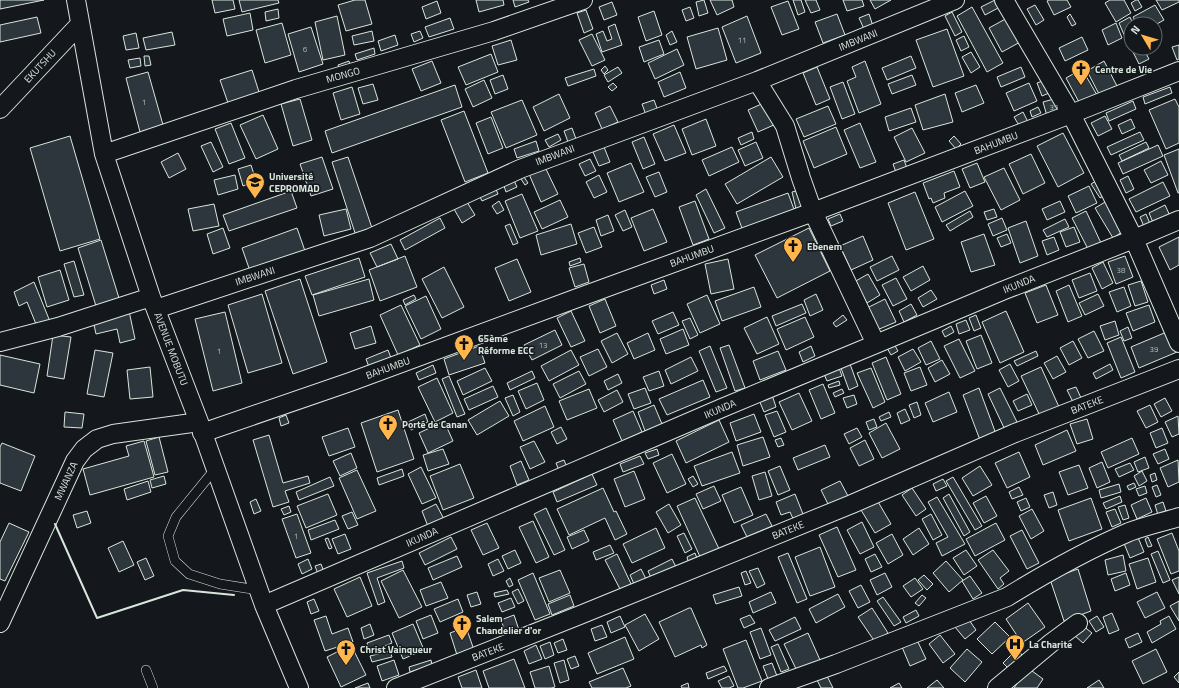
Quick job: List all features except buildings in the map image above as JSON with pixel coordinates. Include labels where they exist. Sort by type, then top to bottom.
[{"type":"street","name":"AVENUE MOBUTU","points":[[76,0],[104,154],[154,303],[201,427],[261,598],[300,688]]},
{"type":"street","name":"MONGO","points":[[104,154],[296,89],[494,31],[583,0]]},
{"type":"street","name":"IMBWANI","points":[[0,342],[154,303],[370,238],[520,169],[757,81],[955,0]]},
{"type":"street","points":[[1004,0],[1071,114],[1134,239],[1179,343]]},
{"type":"street","name":"EKUTSHU","points":[[0,109],[80,24]]},
{"type":"street","name":"BAHUMBU","points":[[201,427],[350,382],[813,212],[1071,114],[1179,71]]},
{"type":"street","points":[[757,81],[785,126],[813,212],[876,344]]},
{"type":"street","name":"IKUNDA","points":[[261,598],[575,470],[1002,291],[1179,220]]},
{"type":"street","name":"BATEKE","points":[[396,688],[580,616],[837,510],[1015,433],[1179,369]]},
{"type":"street","name":"MWANZA","points":[[0,624],[75,461],[84,449],[97,439],[113,434],[201,427]]},
{"type":"street","points":[[769,688],[836,664],[1007,597],[1080,556],[1130,532],[1179,517]]},
{"type":"street","points":[[998,688],[1051,642],[1078,623]]},
{"type":"lane","points":[[215,470],[176,517],[168,536],[176,561],[189,574],[261,598]]},
{"type":"lane","points":[[146,670],[153,688]]},
{"type":"wall","points":[[55,524],[97,618],[183,590],[234,595]]},
{"type":"place","name":"Centre de Vie","points":[[1081,86]]},
{"type":"place","name":"Université CEPROMAD","points":[[255,199]]},
{"type":"place","name":"Ebenem","points":[[793,263]]},
{"type":"place","name":"65ème Réforme ECC","points":[[464,361]]},
{"type":"place","name":"Porté de Canan","points":[[388,441]]},
{"type":"place","name":"Salem Chandelier d'or","points":[[462,641]]},
{"type":"place","name":"La Charite","points":[[1015,661]]},
{"type":"place","name":"Christ Vainqueur","points":[[346,666]]}]
